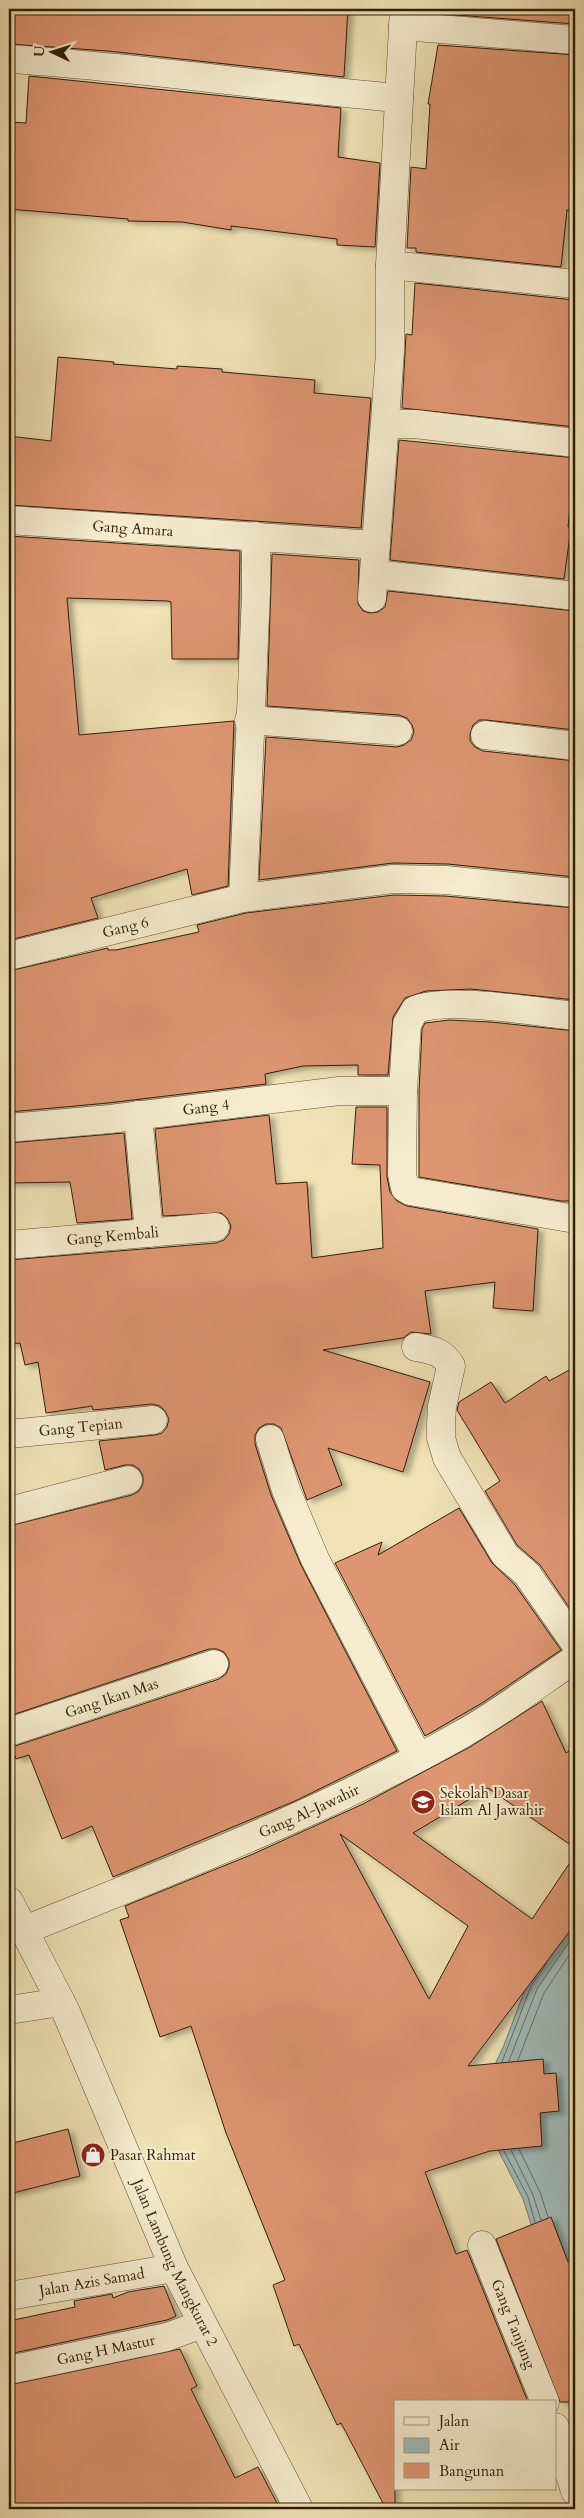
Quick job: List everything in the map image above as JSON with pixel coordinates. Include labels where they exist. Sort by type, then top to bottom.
[{"type":"street","points":[[575,40],[403,18],[390,265],[390,352],[373,586],[575,596]]},
{"type":"street","points":[[9,59],[72,63],[399,98]]},
{"type":"street","points":[[390,265],[575,284]]},
{"type":"street","points":[[386,424],[415,424],[575,443]]},
{"type":"street","name":"Gang Amara","points":[[9,520],[376,545]]},
{"type":"street","points":[[243,898],[249,720],[256,594],[256,536]]},
{"type":"street","points":[[249,720],[398,731]]},
{"type":"street","points":[[484,736],[575,746]]},
{"type":"street","name":"Gang 6","points":[[9,956],[243,898],[392,879],[446,880],[575,893]]},
{"type":"street","points":[[575,1016],[463,1005],[433,1005],[414,1010],[407,1024],[402,1091],[402,1174],[405,1188],[410,1191],[575,1219]]},
{"type":"street","name":"Gang 4","points":[[9,1128],[339,1091],[402,1091]]},
{"type":"street","points":[[138,1115],[149,1233]]},
{"type":"street","name":"Gang Kembali","points":[[9,1244],[215,1227]]},
{"type":"street","points":[[416,1347],[438,1351],[451,1366],[442,1407],[440,1438],[447,1458],[505,1555],[527,1574],[575,1643]]},
{"type":"street","name":"Gang Tepian","points":[[9,1434],[153,1420]]},
{"type":"street","points":[[270,1439],[284,1483],[315,1559],[418,1757]]},
{"type":"street","points":[[9,1510],[128,1480]]},
{"type":"street","name":"Gang Al-Jawahir","points":[[25,1930],[222,1850],[370,1783],[463,1734],[575,1659]]},
{"type":"street","name":"Gang Ikan Mas","points":[[9,1732],[214,1664]]},
{"type":"street","name":"Jalan Lambung Mangkurat 2","points":[[9,1901],[61,2002],[174,2268],[299,2509]]},
{"type":"street","points":[[9,2010],[61,2002]]},
{"type":"street","name":"Gang Tanjung","points":[[482,2245],[544,2400]]},
{"type":"street","name":"Jalan Azis Samad","points":[[9,2296],[174,2268]]},
{"type":"street","name":"Gang H Mastur","points":[[9,2370],[167,2338],[202,2324]]},
{"type":"street","points":[[556,2430],[575,2491]]},
{"type":"water","points":[[575,1913],[575,2331],[558,2291],[546,2271],[523,2199],[489,2132],[486,2084],[504,2045],[527,1984]]},
{"type":"building","points":[[9,9],[221,9],[279,12],[279,9],[348,9],[344,77],[108,51],[9,44]]},
{"type":"building","points":[[444,9],[575,9],[575,24],[443,14]]},
{"type":"building","points":[[438,45],[575,55],[575,211],[567,210],[561,267],[416,252],[416,248],[407,248],[411,167],[426,169],[430,104],[428,104]]},
{"type":"building","points":[[29,76],[341,108],[338,157],[380,163],[375,247],[337,245],[337,239],[231,226],[231,230],[182,222],[128,221],[128,219],[9,209],[9,122],[26,123]]},
{"type":"building","points":[[415,283],[574,300],[570,376],[575,376],[575,427],[402,408],[406,334],[412,335]]},
{"type":"building","points":[[58,357],[177,369],[177,366],[222,369],[222,372],[315,380],[314,393],[371,398],[361,528],[9,505],[9,436],[51,441]]},
{"type":"building","points":[[399,440],[575,458],[568,527],[571,528],[564,579],[390,560]]},
{"type":"building","points":[[9,536],[240,551],[238,659],[172,659],[171,602],[67,598],[79,735],[234,721],[228,886],[192,895],[187,869],[91,898],[98,918],[9,940]]},
{"type":"building","points":[[272,554],[359,560],[358,604],[363,611],[370,613],[378,612],[385,607],[388,591],[575,611],[575,730],[479,720],[473,725],[470,741],[475,747],[483,751],[575,761],[575,877],[448,864],[393,863],[259,880],[266,737],[397,747],[411,740],[414,732],[407,718],[399,715],[267,706]]},
{"type":"building","points":[[394,895],[445,896],[575,908],[571,957],[575,957],[575,1000],[471,989],[426,991],[405,998],[393,1017],[388,1075],[358,1075],[358,1065],[303,1066],[265,1074],[266,1084],[108,1103],[9,1112],[9,971],[108,948],[108,950],[116,950],[199,932],[197,925],[246,913]]},
{"type":"building","points":[[449,1020],[491,1022],[575,1031],[575,1201],[561,1201],[419,1177],[419,1092],[422,1029],[425,1023]]},
{"type":"building","points":[[356,1107],[387,1107],[387,1177],[390,1192],[397,1201],[407,1206],[538,1229],[533,1311],[493,1308],[495,1282],[425,1291],[431,1334],[411,1332],[403,1338],[323,1350],[430,1382],[403,1472],[328,1448],[342,1485],[307,1500],[281,1428],[274,1424],[266,1424],[259,1428],[255,1435],[255,1444],[271,1495],[301,1565],[397,1751],[295,1801],[113,1877],[92,1826],[62,1839],[29,1755],[16,1759],[12,1747],[219,1679],[226,1674],[229,1660],[224,1652],[217,1649],[209,1649],[9,1716],[9,1526],[132,1495],[139,1491],[143,1484],[143,1476],[139,1469],[133,1465],[125,1465],[105,1470],[99,1441],[162,1433],[167,1427],[169,1419],[160,1406],[152,1404],[93,1410],[92,1406],[46,1413],[38,1362],[25,1365],[20,1343],[9,1344],[9,1260],[216,1243],[224,1240],[229,1234],[231,1226],[227,1218],[221,1213],[163,1216],[155,1129],[269,1115],[276,1184],[307,1182],[312,1258],[383,1248],[380,1165],[352,1164]]},
{"type":"building","points":[[124,1133],[132,1219],[77,1223],[70,1182],[9,1183],[9,1143]]},
{"type":"building","points":[[575,1367],[575,1616],[540,1565],[517,1545],[485,1491],[500,1481],[457,1410],[459,1402],[491,1382],[505,1403],[546,1376],[549,1381]]},
{"type":"building","points":[[459,1508],[492,1563],[515,1585],[561,1650],[482,1703],[425,1736],[335,1563],[382,1542],[378,1555]]},
{"type":"building","points":[[542,1701],[566,1753],[575,1747],[575,1848],[488,1788],[413,1833],[532,1919],[575,1855],[575,1924],[468,2066],[543,2059],[544,2074],[556,2073],[559,2111],[540,2113],[542,2146],[490,2151],[425,2172],[456,2254],[467,2250],[527,2400],[394,2400],[395,2509],[386,2509],[341,2423],[337,2425],[299,2344],[294,2346],[273,2285],[285,2280],[226,2133],[191,2026],[160,2037],[120,1920],[129,1917],[125,1906],[253,1854],[363,1804],[470,1747]],"holes":[[[340,1834],[468,1926],[429,1999]]]},
{"type":"building","points":[[68,2129],[80,2176],[9,2194],[9,2144]]},
{"type":"building","points":[[551,2217],[568,2262],[575,2260],[575,2402],[560,2402],[496,2239]]},
{"type":"building","points":[[164,2286],[176,2316],[167,2320],[9,2354],[9,2321],[75,2307],[74,2301],[112,2294],[113,2298],[128,2292]]},
{"type":"building","points":[[180,2349],[197,2386],[191,2389],[235,2478],[258,2467],[280,2509],[9,2509],[9,2385]]},
{"type":"place","name":"Sekolah Dasar Islam Al Jawahir","points":[[423,1802]]},
{"type":"place","name":"Pasar Rahmat","points":[[93,2155]]}]
